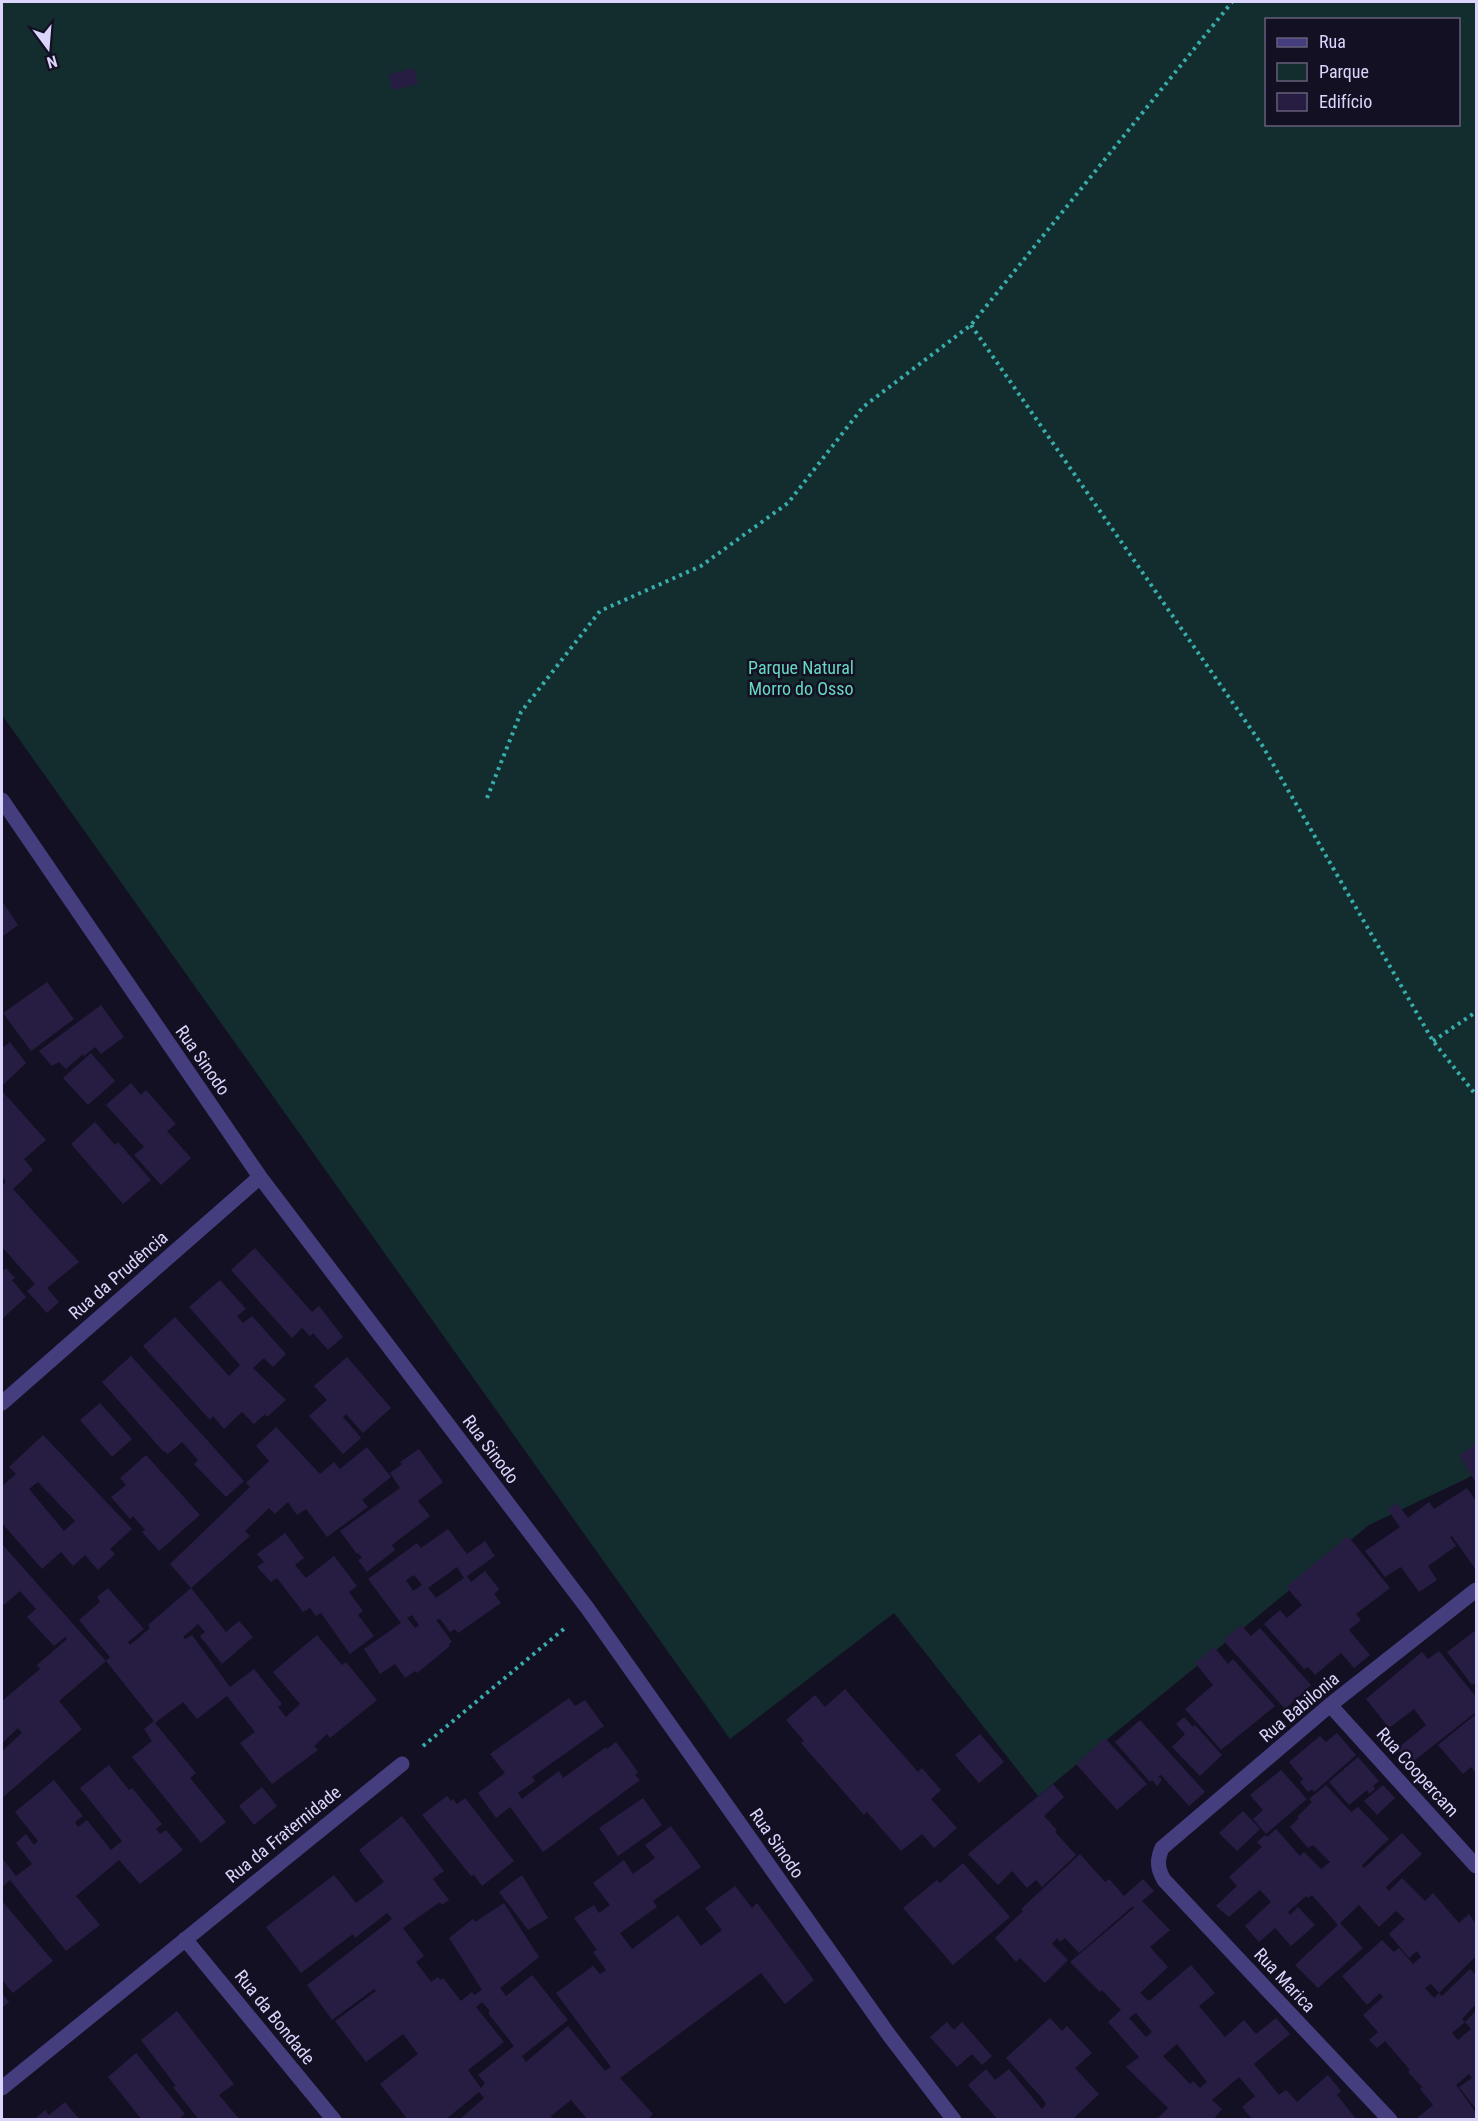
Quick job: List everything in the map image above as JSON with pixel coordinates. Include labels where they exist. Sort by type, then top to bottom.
[{"type":"street","name":"Rua Sinodo","points":[[2,800],[260,1177],[588,1609],[889,2035],[954,2120]]},
{"type":"street","name":"Rua da Prudência","points":[[2,1403],[260,1177]]},
{"type":"street","name":"Rua Babilonia","points":[[1158,1863],[1162,1848],[1330,1705],[1476,1590]]},
{"type":"street","name":"Rua Coopercam","points":[[1330,1705],[1476,1866]]},
{"type":"street","name":"Rua da Fraternidade","points":[[2,2088],[402,1764]]},
{"type":"street","name":"Rua Marica","points":[[1158,1863],[1164,1880],[1390,2120]]},
{"type":"street","name":"Rua da Bondade","points":[[185,1938],[334,2120]]},
{"type":"path","points":[[488,798],[521,712],[600,611],[702,566],[788,503],[863,407],[971,325],[1232,2]]},
{"type":"path","points":[[971,325],[1262,745],[1433,1041],[1476,1094]]},
{"type":"path","points":[[1433,1041],[1476,1012]]},
{"type":"path","points":[[402,1764],[588,1609]]},
{"type":"green space","name":"Parque Natural Morro do Osso","points":[[2,2],[1476,2],[1476,1474],[1369,1525],[1038,1796],[894,1613],[730,1739],[2,715]]},
{"type":"building","points":[[414,68],[418,84],[392,90],[389,74]]},
{"type":"building","points":[[2,901],[18,925],[2,937]]},
{"type":"building","points":[[47,982],[74,1019],[31,1051],[3,1013]]},
{"type":"building","points":[[101,1005],[124,1037],[101,1054],[95,1047],[66,1069],[59,1062],[52,1066],[39,1051]]},
{"type":"building","points":[[10,1042],[26,1063],[2,1086],[2,1048]]},
{"type":"building","points":[[91,1053],[115,1081],[88,1105],[63,1078]]},
{"type":"building","points":[[131,1083],[141,1095],[146,1090],[176,1124],[167,1131],[191,1158],[161,1185],[134,1155],[144,1147],[106,1105]]},
{"type":"building","points":[[2,1091],[46,1140],[24,1159],[33,1170],[13,1189],[79,1262],[47,1288],[59,1302],[47,1313],[27,1291],[35,1284],[2,1247],[2,1186],[6,1182],[2,1176]]},
{"type":"building","points":[[95,1122],[115,1145],[118,1142],[151,1180],[123,1204],[71,1144]]},
{"type":"building","points":[[255,1248],[312,1312],[319,1306],[343,1337],[328,1350],[313,1333],[310,1336],[302,1328],[292,1338],[231,1270]]},
{"type":"building","points":[[2,1268],[4,1270],[6,1268],[15,1278],[12,1280],[26,1297],[2,1319]]},
{"type":"building","points":[[220,1280],[246,1309],[237,1316],[243,1323],[252,1316],[286,1354],[273,1367],[264,1358],[253,1368],[286,1400],[267,1417],[265,1414],[254,1424],[242,1412],[224,1429],[213,1416],[210,1420],[143,1346],[175,1317],[229,1376],[240,1365],[189,1307]]},
{"type":"building","points":[[131,1356],[244,1481],[226,1497],[194,1464],[198,1460],[182,1442],[168,1454],[162,1450],[102,1382]]},
{"type":"building","points":[[347,1357],[391,1408],[363,1433],[346,1414],[343,1417],[361,1438],[343,1454],[309,1416],[327,1400],[314,1386]]},
{"type":"building","points":[[100,1403],[132,1439],[112,1457],[80,1420]]},
{"type":"building","points":[[276,1427],[320,1474],[334,1462],[340,1469],[367,1447],[391,1477],[362,1500],[368,1507],[327,1537],[306,1509],[297,1515],[288,1502],[275,1514],[269,1508],[245,1531],[250,1536],[191,1588],[170,1564],[250,1487],[246,1483],[269,1461],[256,1446]]},
{"type":"building","points":[[43,1435],[132,1529],[110,1549],[115,1554],[98,1570],[85,1555],[73,1566],[61,1552],[42,1569],[2,1523],[2,1486],[16,1474],[9,1467]],"holes":[[[38,1482],[75,1521],[64,1531],[29,1489]]]},
{"type":"building","points":[[1476,1444],[1476,1483],[1459,1455]]},
{"type":"building","points":[[419,1449],[443,1482],[418,1501],[430,1516],[392,1545],[395,1550],[367,1572],[358,1560],[362,1558],[340,1531],[400,1488],[390,1473],[402,1464],[400,1462]]},
{"type":"building","points":[[146,1455],[200,1515],[159,1551],[142,1532],[145,1530],[133,1516],[130,1519],[111,1497],[126,1485],[120,1478]]},
{"type":"building","points":[[1467,1488],[1476,1501],[1476,1570],[1452,1536],[1450,1537],[1456,1546],[1428,1566],[1437,1580],[1419,1592],[1401,1567],[1385,1577],[1365,1551],[1400,1527],[1387,1509],[1397,1503],[1408,1518],[1429,1502],[1434,1509]]},
{"type":"building","points":[[448,1529],[467,1554],[485,1541],[495,1556],[467,1576],[471,1582],[485,1571],[499,1589],[494,1594],[501,1603],[458,1633],[455,1629],[450,1632],[440,1619],[436,1620],[452,1642],[450,1646],[417,1673],[415,1671],[405,1678],[395,1664],[380,1674],[364,1649],[401,1623],[368,1579],[417,1543],[421,1548]],"holes":[[[457,1567],[464,1578],[436,1598],[428,1588]],[[414,1575],[422,1585],[413,1591],[406,1580]],[[412,1615],[419,1625],[415,1628],[407,1618]]]},
{"type":"building","points":[[285,1533],[304,1558],[295,1565],[306,1578],[334,1556],[357,1586],[349,1592],[363,1611],[358,1615],[374,1636],[350,1654],[321,1613],[316,1616],[310,1608],[303,1612],[277,1578],[271,1582],[257,1567],[264,1562],[257,1554]]},
{"type":"building","points":[[1348,1536],[1390,1588],[1356,1614],[1361,1620],[1349,1630],[1370,1655],[1354,1668],[1341,1653],[1315,1675],[1308,1667],[1304,1669],[1264,1624],[1280,1610],[1287,1618],[1302,1605],[1286,1587]]},
{"type":"building","points":[[2,1544],[106,1661],[59,1701],[82,1729],[2,1798],[2,1751],[22,1733],[18,1728],[2,1743],[2,1701],[40,1669],[37,1665],[67,1639],[65,1637],[54,1646],[27,1617],[36,1609],[20,1591],[4,1605],[2,1602]]},
{"type":"building","points":[[108,1588],[144,1629],[128,1642],[130,1645],[150,1628],[148,1625],[191,1588],[226,1632],[239,1621],[253,1637],[222,1664],[200,1636],[205,1632],[198,1624],[183,1637],[185,1639],[192,1635],[230,1687],[254,1669],[282,1704],[278,1707],[286,1717],[300,1704],[273,1672],[317,1635],[342,1665],[346,1662],[377,1700],[330,1738],[327,1734],[314,1746],[318,1750],[272,1784],[240,1743],[255,1732],[227,1696],[197,1719],[183,1702],[155,1723],[196,1773],[190,1778],[226,1822],[201,1843],[132,1757],[152,1741],[144,1729],[154,1721],[106,1661],[110,1657],[79,1620],[100,1602],[97,1597]]},
{"type":"building","points":[[1241,1625],[1251,1636],[1260,1628],[1311,1685],[1285,1709],[1223,1640]]},
{"type":"building","points":[[1476,1630],[1476,1682],[1472,1685],[1447,1652]]},
{"type":"building","points":[[1214,1647],[1228,1664],[1233,1659],[1275,1706],[1221,1750],[1185,1709],[1213,1685],[1195,1663]]},
{"type":"building","points":[[1439,1651],[1476,1697],[1476,1712],[1410,1764],[1397,1749],[1426,1725],[1414,1709],[1389,1728],[1366,1699],[1422,1652],[1428,1659]]},
{"type":"building","points":[[845,1689],[918,1772],[922,1768],[941,1790],[931,1799],[957,1828],[934,1848],[922,1834],[901,1851],[867,1812],[864,1815],[801,1743],[804,1741],[786,1720],[815,1695],[825,1707]]},
{"type":"building","points":[[569,1698],[575,1706],[585,1700],[604,1726],[532,1777],[535,1781],[518,1793],[522,1799],[559,1771],[563,1778],[616,1742],[638,1772],[635,1775],[640,1780],[543,1852],[510,1807],[496,1818],[478,1793],[505,1773],[490,1754]]},
{"type":"building","points":[[1476,1714],[1476,1773],[1471,1767],[1463,1774],[1438,1745]]},
{"type":"building","points":[[1184,1717],[1193,1727],[1195,1725],[1222,1755],[1200,1776],[1172,1747],[1185,1734],[1176,1724]]},
{"type":"building","points":[[1140,1720],[1205,1792],[1189,1806],[1161,1775],[1158,1776],[1162,1780],[1157,1786],[1152,1780],[1150,1782],[1115,1742]]},
{"type":"building","points":[[1337,1733],[1356,1755],[1314,1792],[1312,1789],[1308,1792],[1300,1782],[1303,1779],[1289,1762],[1320,1736],[1326,1742]]},
{"type":"building","points":[[980,1734],[1004,1762],[979,1783],[955,1755]]},
{"type":"building","points":[[1105,1738],[1147,1784],[1117,1810],[1076,1764]]},
{"type":"building","points":[[1358,1757],[1379,1781],[1369,1794],[1367,1790],[1349,1805],[1329,1782]]},
{"type":"building","points":[[109,1765],[129,1790],[132,1788],[162,1824],[156,1829],[160,1834],[166,1830],[183,1850],[140,1884],[119,1860],[76,1896],[100,1925],[66,1951],[10,1880],[2,1887],[2,1858],[16,1876],[32,1864],[16,1843],[26,1834],[34,1845],[38,1841],[15,1812],[54,1780],[83,1816],[75,1822],[78,1827],[87,1820],[111,1850],[122,1841],[80,1788]]},
{"type":"building","points":[[1281,1770],[1307,1799],[1266,1834],[1253,1819],[1263,1810],[1250,1795]]},
{"type":"building","points":[[1053,1784],[1064,1797],[1044,1816],[1076,1855],[1042,1887],[1036,1880],[1027,1888],[1012,1871],[998,1885],[968,1854]]},
{"type":"building","points":[[1326,1785],[1351,1812],[1358,1807],[1389,1839],[1362,1865],[1364,1868],[1402,1833],[1422,1854],[1386,1887],[1389,1891],[1402,1878],[1425,1901],[1433,1893],[1459,1923],[1469,1914],[1476,1924],[1476,1956],[1439,1993],[1442,1996],[1470,1969],[1476,1975],[1476,2004],[1462,2019],[1465,2022],[1476,2011],[1476,2109],[1459,2087],[1472,2078],[1469,2074],[1456,2085],[1476,2113],[1476,2120],[1420,2120],[1418,2117],[1433,2105],[1420,2089],[1422,2087],[1385,2041],[1377,2048],[1369,2040],[1378,2032],[1363,2015],[1383,1997],[1380,1993],[1367,2005],[1342,1976],[1382,1940],[1394,1952],[1399,1948],[1413,1964],[1421,1957],[1417,1951],[1409,1958],[1389,1934],[1405,1919],[1396,1911],[1379,1927],[1359,1905],[1340,1923],[1363,1948],[1318,1988],[1295,1965],[1338,1925],[1312,1895],[1308,1898],[1306,1896],[1288,1912],[1290,1915],[1298,1907],[1315,1925],[1291,1946],[1275,1928],[1259,1942],[1245,1926],[1271,1902],[1260,1890],[1229,1917],[1216,1906],[1237,1886],[1229,1877],[1262,1847],[1257,1842],[1276,1829],[1300,1856],[1304,1852],[1321,1869],[1330,1862],[1313,1845],[1308,1848],[1290,1827],[1312,1802],[1309,1799]],"holes":[[[1431,1984],[1439,1993],[1434,1998],[1425,1988]],[[1465,2022],[1471,2029],[1458,2040],[1452,2033]]]},
{"type":"building","points":[[1383,1785],[1395,1798],[1377,1815],[1364,1801]]},
{"type":"building","points":[[262,1787],[277,1806],[254,1825],[239,1806]]},
{"type":"building","points":[[447,1796],[457,1804],[465,1798],[514,1861],[482,1886],[474,1875],[471,1876],[422,1815]]},
{"type":"building","points":[[643,1798],[662,1825],[618,1856],[599,1828]]},
{"type":"building","points":[[1243,1811],[1260,1829],[1237,1851],[1219,1833]]},
{"type":"building","points":[[402,1816],[444,1871],[433,1879],[449,1900],[442,1905],[440,1902],[403,1928],[424,1956],[416,1962],[431,1982],[438,1977],[440,1980],[443,1978],[461,2001],[472,1992],[474,1995],[482,1990],[449,1938],[473,1919],[475,1922],[504,1903],[539,1957],[500,1988],[506,1996],[532,1975],[568,2020],[522,2056],[526,2062],[568,2026],[605,2071],[611,2067],[556,1993],[593,1966],[600,1974],[606,1970],[593,1952],[597,1950],[574,1918],[594,1905],[599,1913],[610,1905],[593,1883],[624,1860],[633,1874],[655,1858],[645,1845],[671,1826],[701,1867],[653,1901],[657,1907],[620,1933],[632,1949],[678,1915],[701,1946],[722,1930],[705,1908],[735,1886],[752,1908],[757,1903],[814,1980],[785,2004],[761,1973],[620,2078],[653,2114],[647,2120],[588,2120],[571,2100],[551,2116],[554,2120],[459,2120],[484,2098],[479,2092],[445,2120],[408,2120],[380,2084],[418,2054],[403,2034],[366,2062],[335,2021],[376,1991],[374,1989],[332,2020],[307,1985],[392,1919],[387,1913],[355,1938],[353,1934],[301,1973],[266,1927],[334,1875],[356,1903],[384,1882],[359,1850]],"holes":[[[482,2002],[490,2011],[488,2013],[514,2046],[478,2075],[485,2083],[481,2088],[468,2070],[504,2042],[476,2007]]]},
{"type":"building","points":[[1080,1854],[1105,1882],[1109,1879],[1124,1896],[1143,1879],[1154,1891],[1142,1901],[1170,1930],[1150,1947],[1168,1967],[1140,1993],[1149,2001],[1191,1965],[1215,1993],[1199,2006],[1225,2037],[1244,2020],[1256,2034],[1276,2018],[1290,2034],[1254,2064],[1279,2095],[1286,2090],[1297,2102],[1328,2075],[1341,2091],[1337,2095],[1357,2120],[1250,2120],[1251,2118],[1242,2107],[1255,2096],[1239,2077],[1212,2100],[1222,2109],[1213,2120],[1156,2120],[1168,2108],[1126,2067],[1139,2057],[1108,2022],[1121,2010],[1070,1962],[1134,1908],[1133,1906],[1079,1953],[1065,1938],[1060,1942],[1057,1938],[1052,1944],[1068,1960],[1045,1983],[1020,1958],[1016,1962],[995,1938],[1023,1911],[1021,1909]],"holes":[[[1136,2013],[1152,2032],[1146,2037],[1129,2018]],[[1177,2044],[1207,2082],[1200,2088],[1193,2081],[1190,2084],[1163,2056]]]},
{"type":"building","points":[[963,1863],[1010,1917],[953,1965],[903,1908],[937,1880],[940,1883]]},
{"type":"building","points":[[522,1875],[548,1918],[528,1930],[499,1892]]},
{"type":"building","points":[[2,1901],[53,1961],[13,1993],[2,1980]]},
{"type":"building","points":[[2,1993],[9,2002],[2,2008]]},
{"type":"building","points":[[177,2011],[234,2084],[219,2095],[240,2120],[199,2120],[141,2040]]},
{"type":"building","points":[[1050,2018],[1062,2031],[1067,2026],[1092,2053],[1075,2068],[1099,2094],[1072,2120],[1019,2120],[1017,2117],[1015,2120],[998,2120],[968,2085],[986,2069],[995,2080],[1009,2069],[1042,2109],[1046,2104],[1042,2098],[1006,2058]]},
{"type":"building","points":[[947,2022],[954,2030],[962,2022],[992,2056],[982,2065],[972,2054],[957,2067],[930,2037]]},
{"type":"building","points":[[136,2053],[185,2114],[177,2120],[142,2120],[108,2077]]},
{"type":"building","points":[[65,2102],[80,2120],[34,2120],[45,2110],[49,2115]]}]
